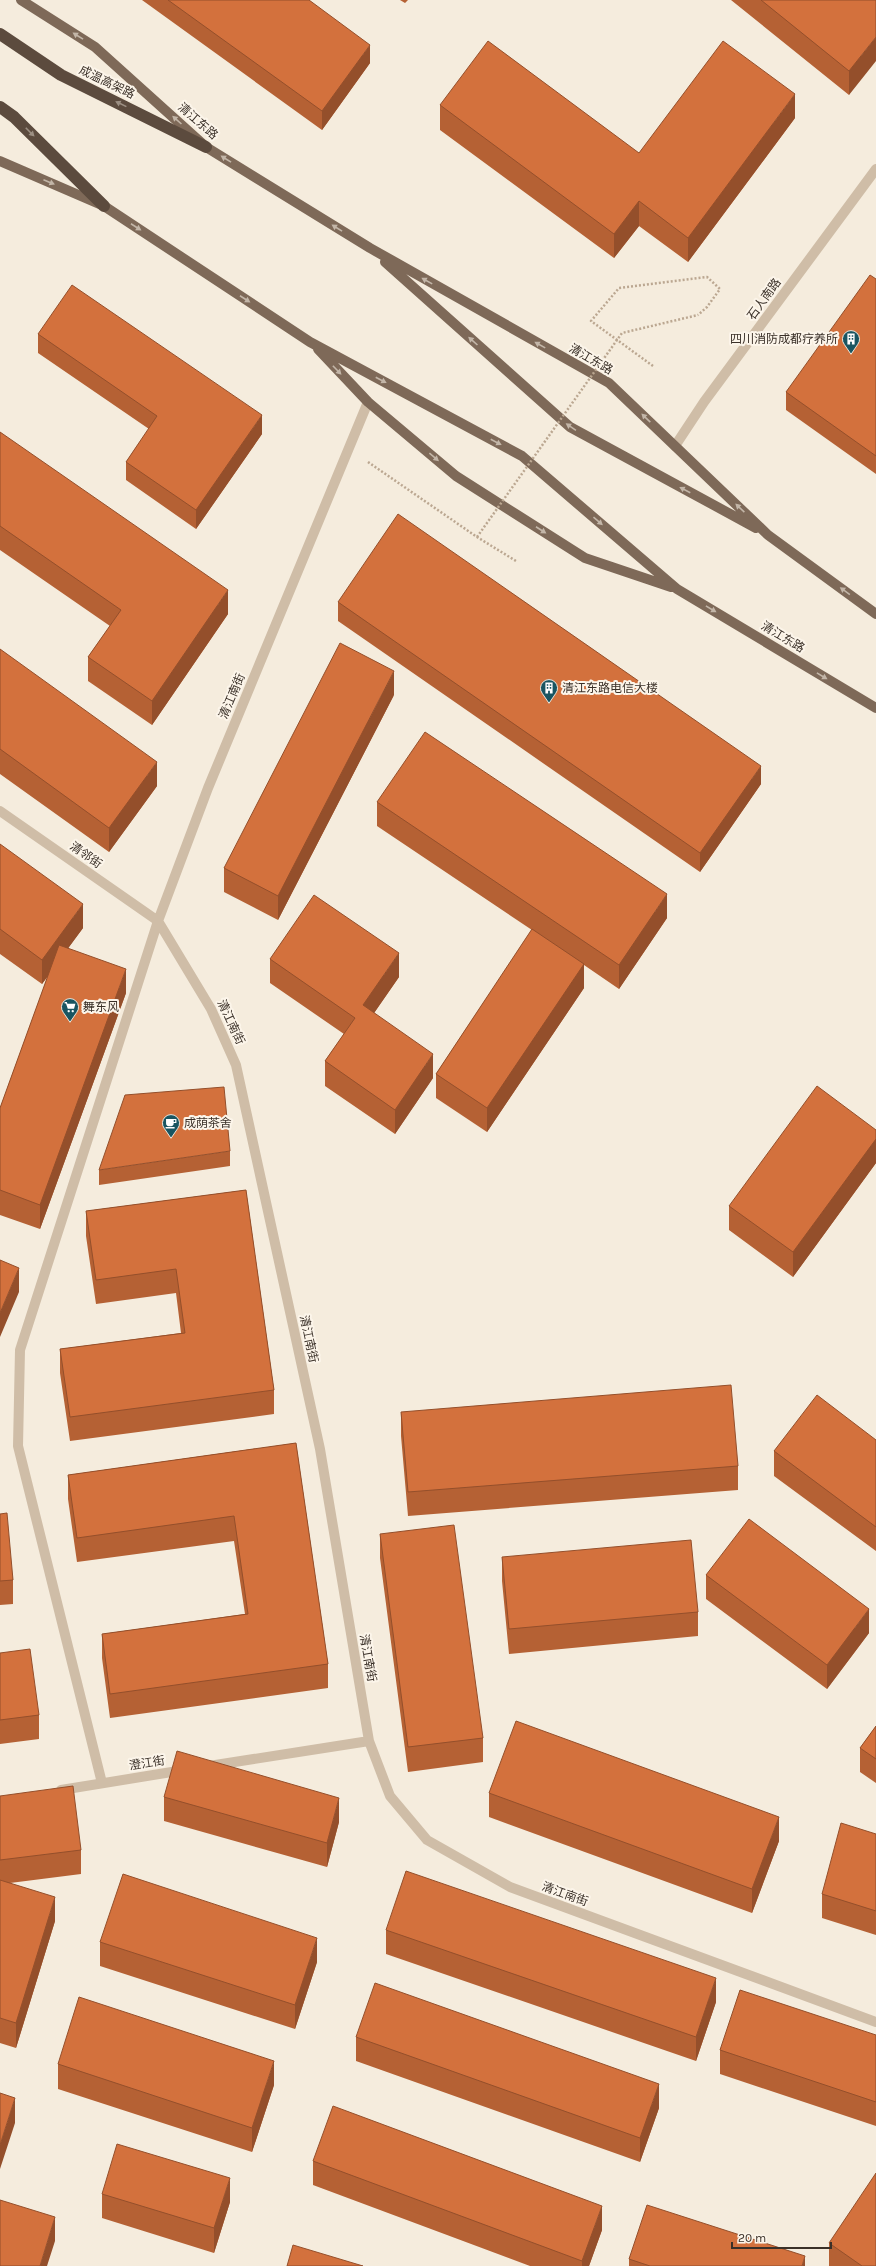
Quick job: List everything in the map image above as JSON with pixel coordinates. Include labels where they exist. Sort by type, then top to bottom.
[{"type":"highway","name":"成温高架路","points":[[0,34],[61,75],[206,147]]},
{"type":"highway","points":[[0,107],[14,116],[104,206]]},
{"type":"main road","name":"清江东路","points":[[21,0],[95,47],[206,147],[370,248],[609,383],[768,535],[876,614]]},
{"type":"main road","name":"清江东路","points":[[0,160],[104,206],[310,342],[522,456],[677,589],[876,708]]},
{"type":"main road","name":"清江东路","points":[[370,248],[570,427],[768,535]]},
{"type":"main road","name":"清江东路","points":[[310,342],[368,402],[456,476],[585,558],[677,589]]},
{"type":"street","name":"石人南路","points":[[675,446],[704,402],[876,169]]},
{"type":"street","name":"清江南街","points":[[368,402],[211,781],[158,921],[211,1009],[236,1065],[320,1449],[369,1741],[390,1796],[427,1840],[510,1887],[876,2022]]},
{"type":"street","name":"清邻街","points":[[0,811],[158,921]]},
{"type":"street","points":[[102,1783],[18,1446],[20,1350],[158,921]]},
{"type":"street","name":"澄江街","points":[[47,1792],[369,1741]]},
{"type":"path","points":[[477,537],[622,333],[698,315],[707,307],[720,289],[707,277],[619,288],[591,321],[653,366]]},
{"type":"path","points":[[371,464],[477,537],[516,561]]},
{"type":"building","points":[[168,0],[309,0],[370,45],[322,111]]},
{"type":"building","points":[[761,0],[876,0],[876,37],[849,71]]},
{"type":"building","points":[[488,41],[639,153],[723,41],[795,94],[688,238],[639,201],[614,234],[440,105]]},
{"type":"building","name":"四川消防成都疗养所","points":[[870,275],[876,279],[876,456],[786,392]]},
{"type":"building","points":[[72,285],[262,415],[196,510],[126,462],[157,416],[38,334]]},
{"type":"building","points":[[0,432],[228,590],[152,701],[88,657],[121,610],[0,526]]},
{"type":"building","name":"清江东路电信大楼","points":[[398,514],[761,766],[700,853],[338,602]]},
{"type":"building","points":[[340,643],[394,671],[278,896],[224,868]]},
{"type":"building","points":[[0,649],[157,762],[109,828],[0,749]]},
{"type":"building","points":[[425,732],[667,894],[619,965],[377,802]]},
{"type":"building","points":[[0,844],[83,904],[42,960],[0,929]]},
{"type":"building","points":[[314,895],[399,953],[363,1005],[433,1054],[395,1110],[325,1061],[355,1018],[270,959]]},
{"type":"building","points":[[532,929],[584,964],[487,1108],[436,1074]]},
{"type":"building","points":[[59,945],[126,969],[40,1205],[0,1190],[0,1108]]},
{"type":"building","points":[[817,1086],[876,1130],[876,1139],[793,1252],[729,1206]]},
{"type":"building","name":"成荫茶舍","points":[[224,1087],[230,1151],[99,1170],[125,1095]]},
{"type":"building","points":[[246,1190],[274,1390],[70,1417],[60,1349],[185,1333],[176,1269],[96,1280],[86,1211]]},
{"type":"building","points":[[0,1260],[19,1268],[0,1313]]},
{"type":"building","points":[[731,1385],[738,1466],[408,1492],[401,1412]]},
{"type":"building","points":[[817,1395],[876,1440],[876,1527],[774,1451]]},
{"type":"building","points":[[296,1443],[328,1664],[110,1694],[102,1634],[248,1614],[234,1516],[77,1538],[68,1475]]},
{"type":"building","points":[[7,1513],[13,1580],[0,1581],[0,1514]]},
{"type":"building","points":[[749,1519],[869,1609],[827,1665],[706,1575]]},
{"type":"building","points":[[454,1525],[483,1738],[408,1747],[380,1534]]},
{"type":"building","points":[[691,1540],[698,1612],[509,1629],[502,1557]]},
{"type":"building","points":[[30,1649],[39,1715],[0,1720],[0,1653]]},
{"type":"building","points":[[516,1721],[779,1817],[752,1889],[489,1793]]},
{"type":"building","points":[[876,1726],[876,1759],[860,1748]]},
{"type":"building","points":[[177,1751],[339,1798],[327,1843],[164,1797]]},
{"type":"building","points":[[73,1786],[81,1850],[0,1860],[0,1796]]},
{"type":"building","points":[[841,1823],[876,1834],[876,1911],[822,1894]]},
{"type":"building","points":[[406,1871],[716,1978],[696,2037],[386,1930]]},
{"type":"building","points":[[123,1874],[317,1938],[295,2005],[100,1942]]},
{"type":"building","points":[[0,1880],[55,1897],[16,2023],[0,2018]]},
{"type":"building","points":[[375,1983],[659,2084],[640,2138],[356,2037]]},
{"type":"building","points":[[740,1990],[876,2035],[876,2102],[720,2050]]},
{"type":"building","points":[[79,1997],[274,2061],[252,2128],[58,2064]]},
{"type":"building","points":[[0,2093],[15,2098],[0,2145]]},
{"type":"building","points":[[333,2106],[602,2206],[582,2261],[313,2161]]},
{"type":"building","points":[[117,2144],[230,2178],[214,2228],[102,2194]]},
{"type":"building","points":[[876,2173],[876,2266],[862,2266],[829,2243]]},
{"type":"building","points":[[0,2200],[55,2217],[40,2266],[0,2266]]},
{"type":"building","points":[[647,2205],[805,2256],[802,2266],[650,2266],[629,2259]]},
{"type":"building","points":[[293,2245],[363,2266],[287,2266]]},
{"type":"place","name":"四川消防成都疗养所","points":[[851,354]]},
{"type":"place","name":"清江东路电信大楼","points":[[549,703]]},
{"type":"place","name":"舞东风","points":[[70,1022]]},
{"type":"place","name":"成荫茶舍","points":[[171,1138]]}]
